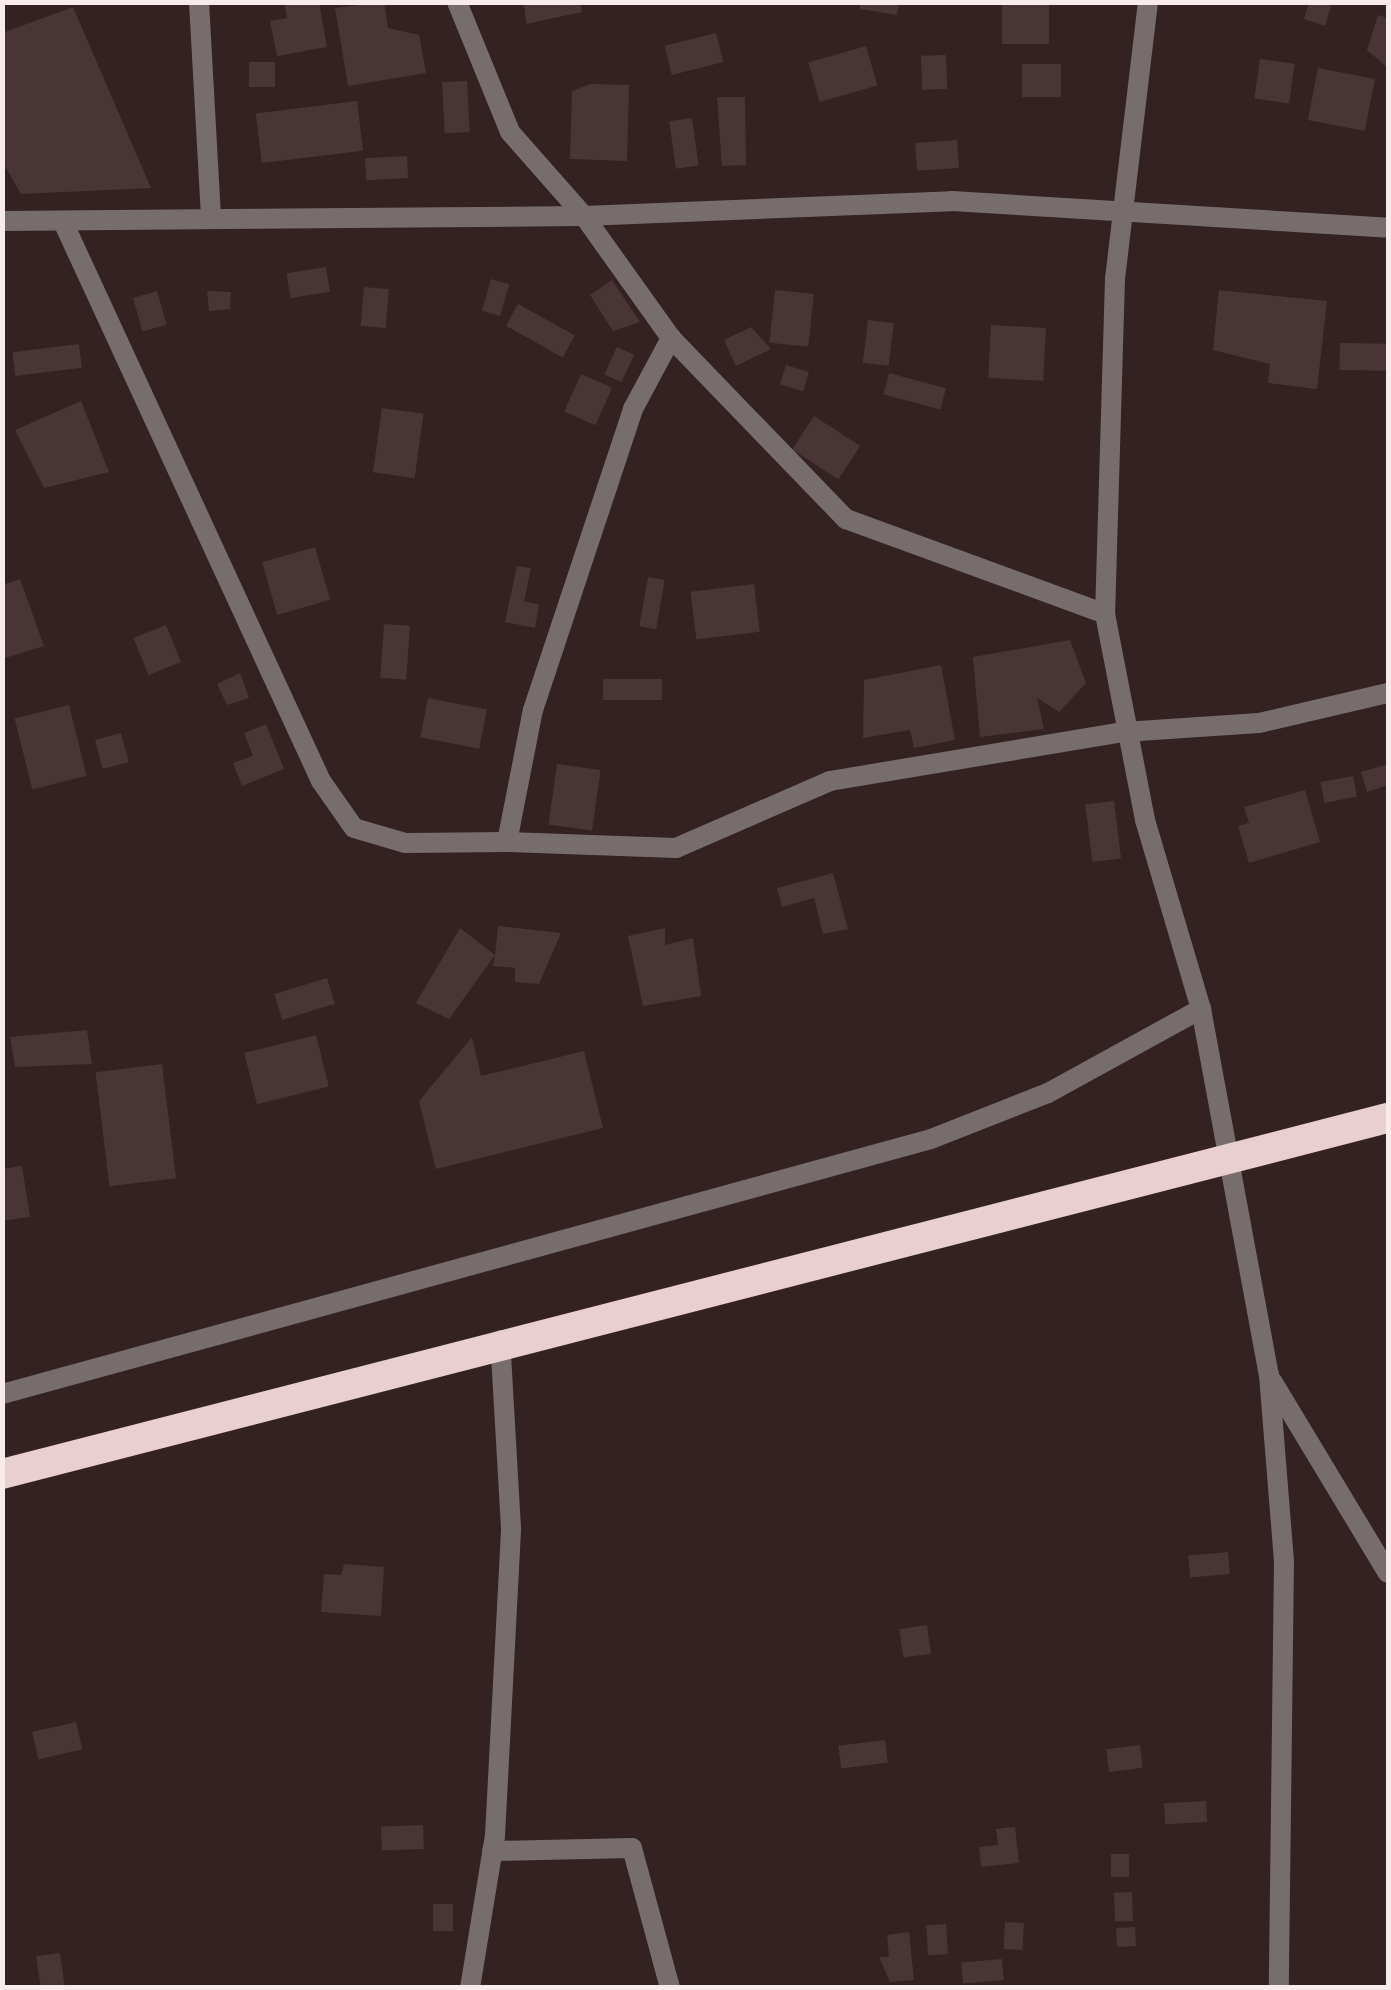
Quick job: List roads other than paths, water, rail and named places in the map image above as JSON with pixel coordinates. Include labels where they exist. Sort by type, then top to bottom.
[{"type":"highway","points":[[2,1474],[500,1340],[1227,1162],[1388,1118]]},
{"type":"street","points":[[200,2],[211,216]]},
{"type":"street","points":[[458,2],[510,132],[584,216],[672,338],[846,520],[1105,614]]},
{"type":"street","points":[[1148,2],[1123,215],[1102,500],[1105,614],[1124,732],[1201,1009],[1269,1375],[1284,1561],[1279,1988]]},
{"type":"street","points":[[2,221],[64,224],[211,216],[584,216],[952,201],[1123,215],[1388,228]]},
{"type":"street","points":[[64,224],[343,812],[370,836],[405,843],[676,848],[830,781],[1124,732],[1260,723],[1388,693]]},
{"type":"street","points":[[507,842],[533,710],[633,409],[672,338]]},
{"type":"street","points":[[2,1394],[931,1139],[1048,1092],[1201,1009]]},
{"type":"street","points":[[470,1988],[492,1851],[511,1528],[500,1340]]},
{"type":"street","points":[[1269,1375],[1388,1573]]},
{"type":"street","points":[[492,1851],[632,1848],[670,1988]]}]
